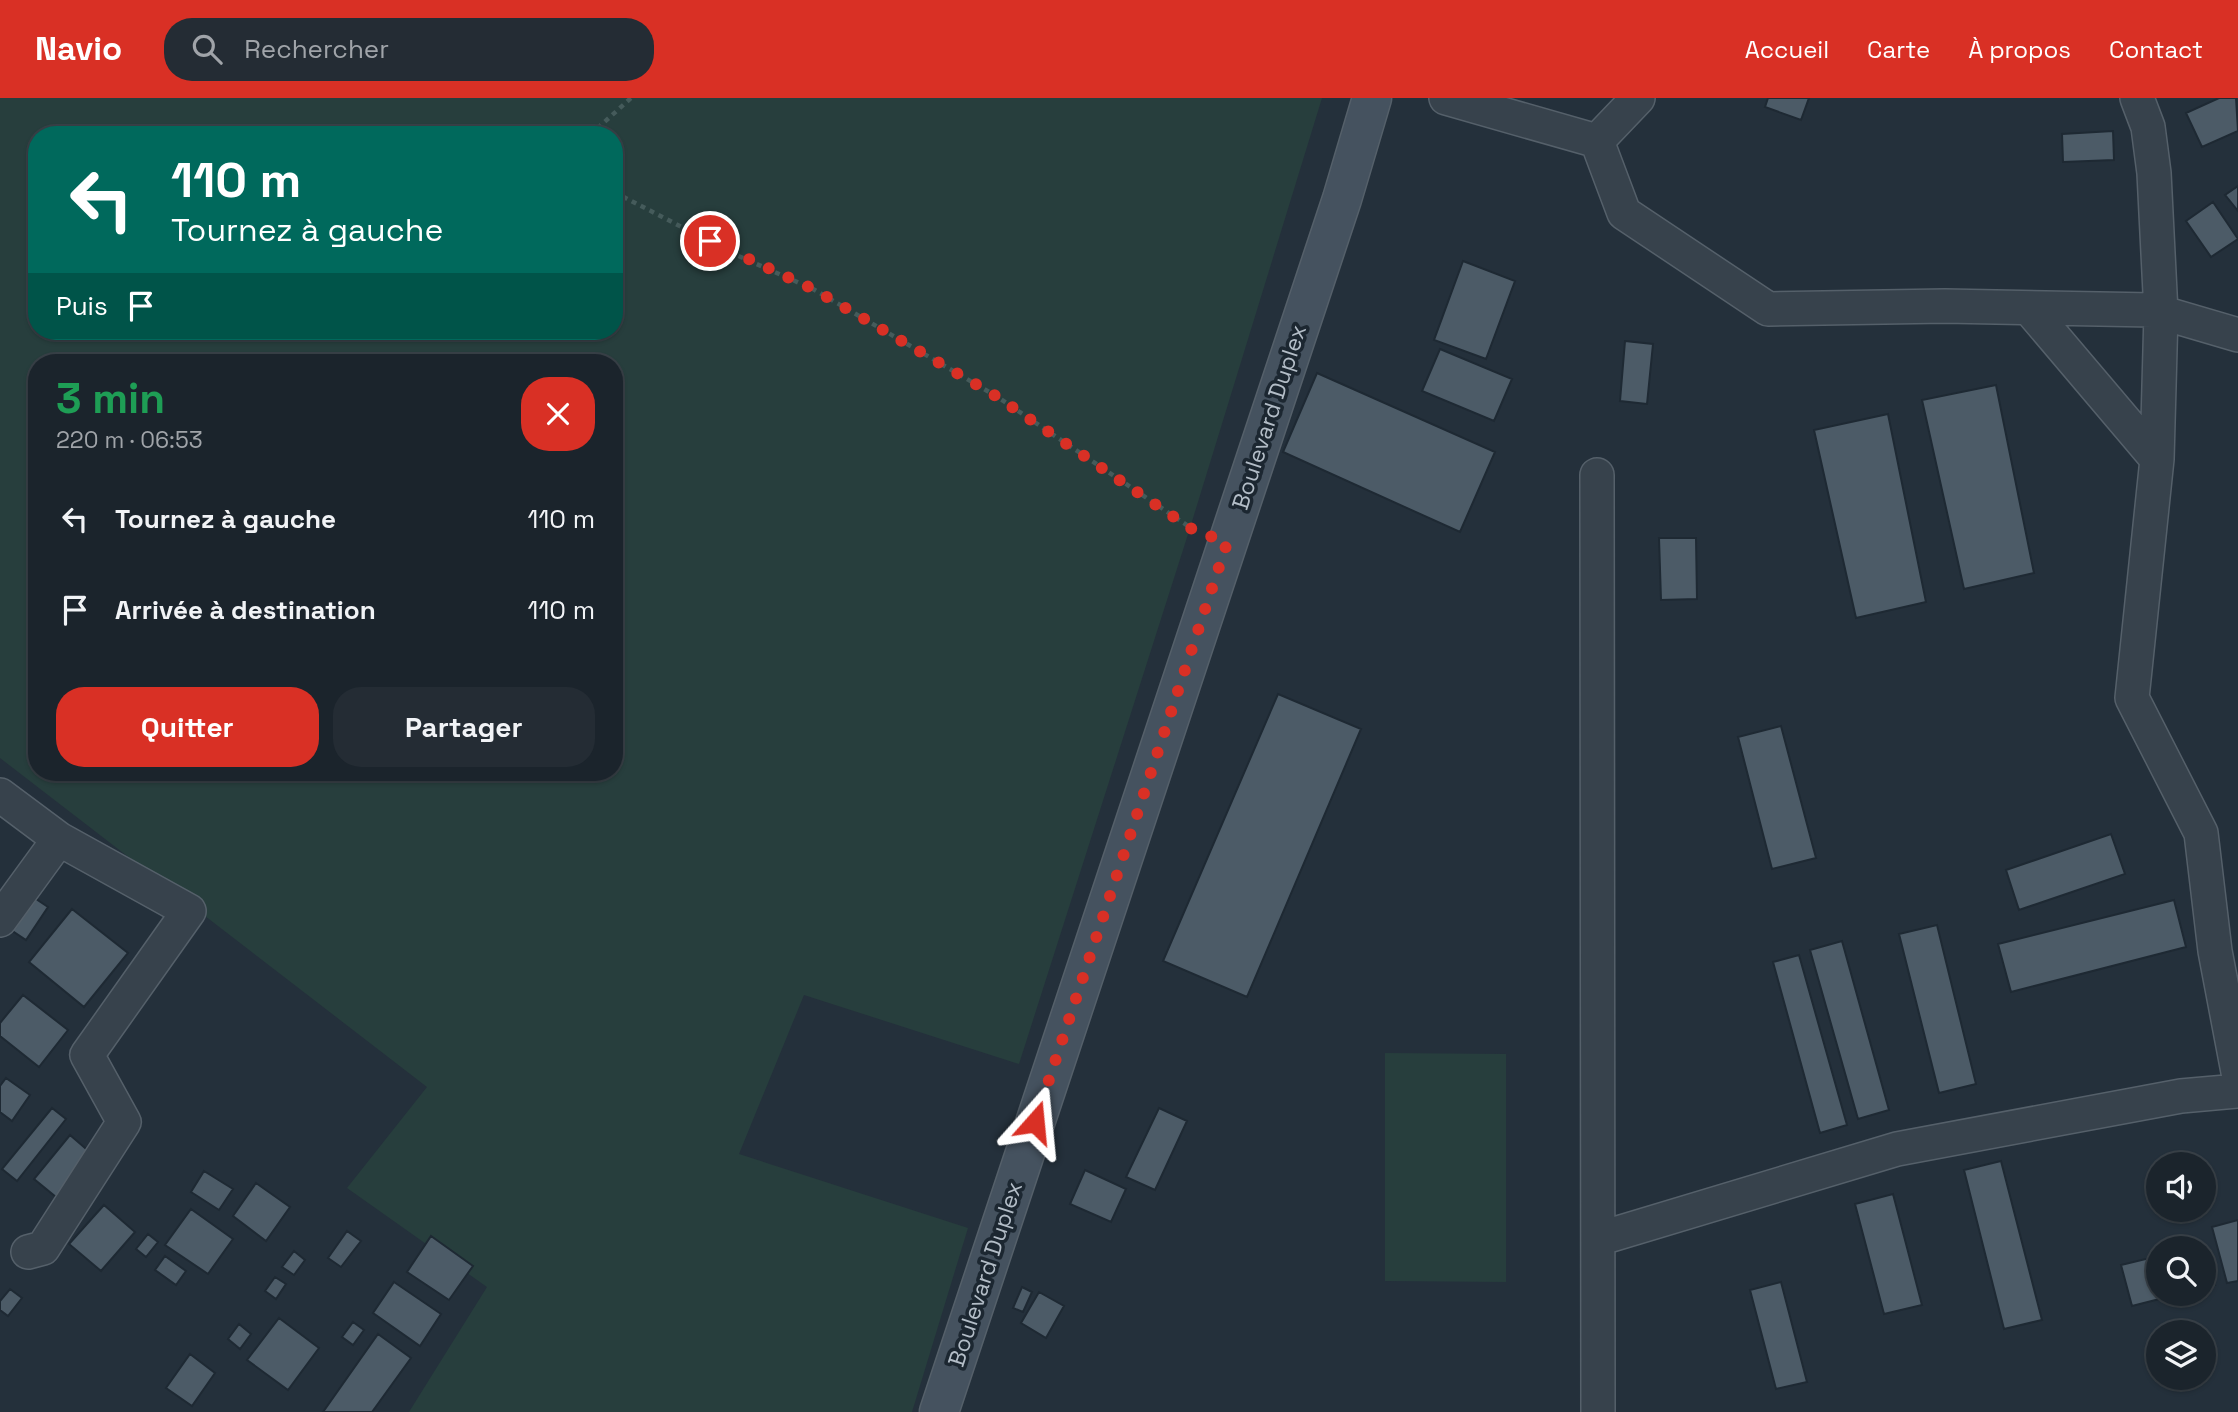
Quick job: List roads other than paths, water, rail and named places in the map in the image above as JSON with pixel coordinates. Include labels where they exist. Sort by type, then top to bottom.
[{"type":"main road","name":"Boulevard Duplex","points":[[939,1412],[1372,98]]},
{"type":"street","points":[[1446,98],[1597,141]]},
{"type":"street","points":[[1597,141],[1638,98]]},
{"type":"street","points":[[2137,98],[2148,127],[2154,173],[2161,313],[2157,459],[2132,698],[2201,833],[2215,951],[2238,1072]]},
{"type":"street","points":[[1597,141],[1624,213],[1768,309],[2029,308],[2161,313],[2238,335]]},
{"type":"street","points":[[2029,308],[2157,459]]},
{"type":"street","points":[[1597,475],[1598,1412]]},
{"type":"street","points":[[0,795],[59,839],[189,911],[87,1055],[124,1122],[43,1248],[28,1252]]},
{"type":"street","points":[[0,920],[59,839]]},
{"type":"street","points":[[1598,1239],[1898,1149],[2181,1096],[2238,1091]]}]
